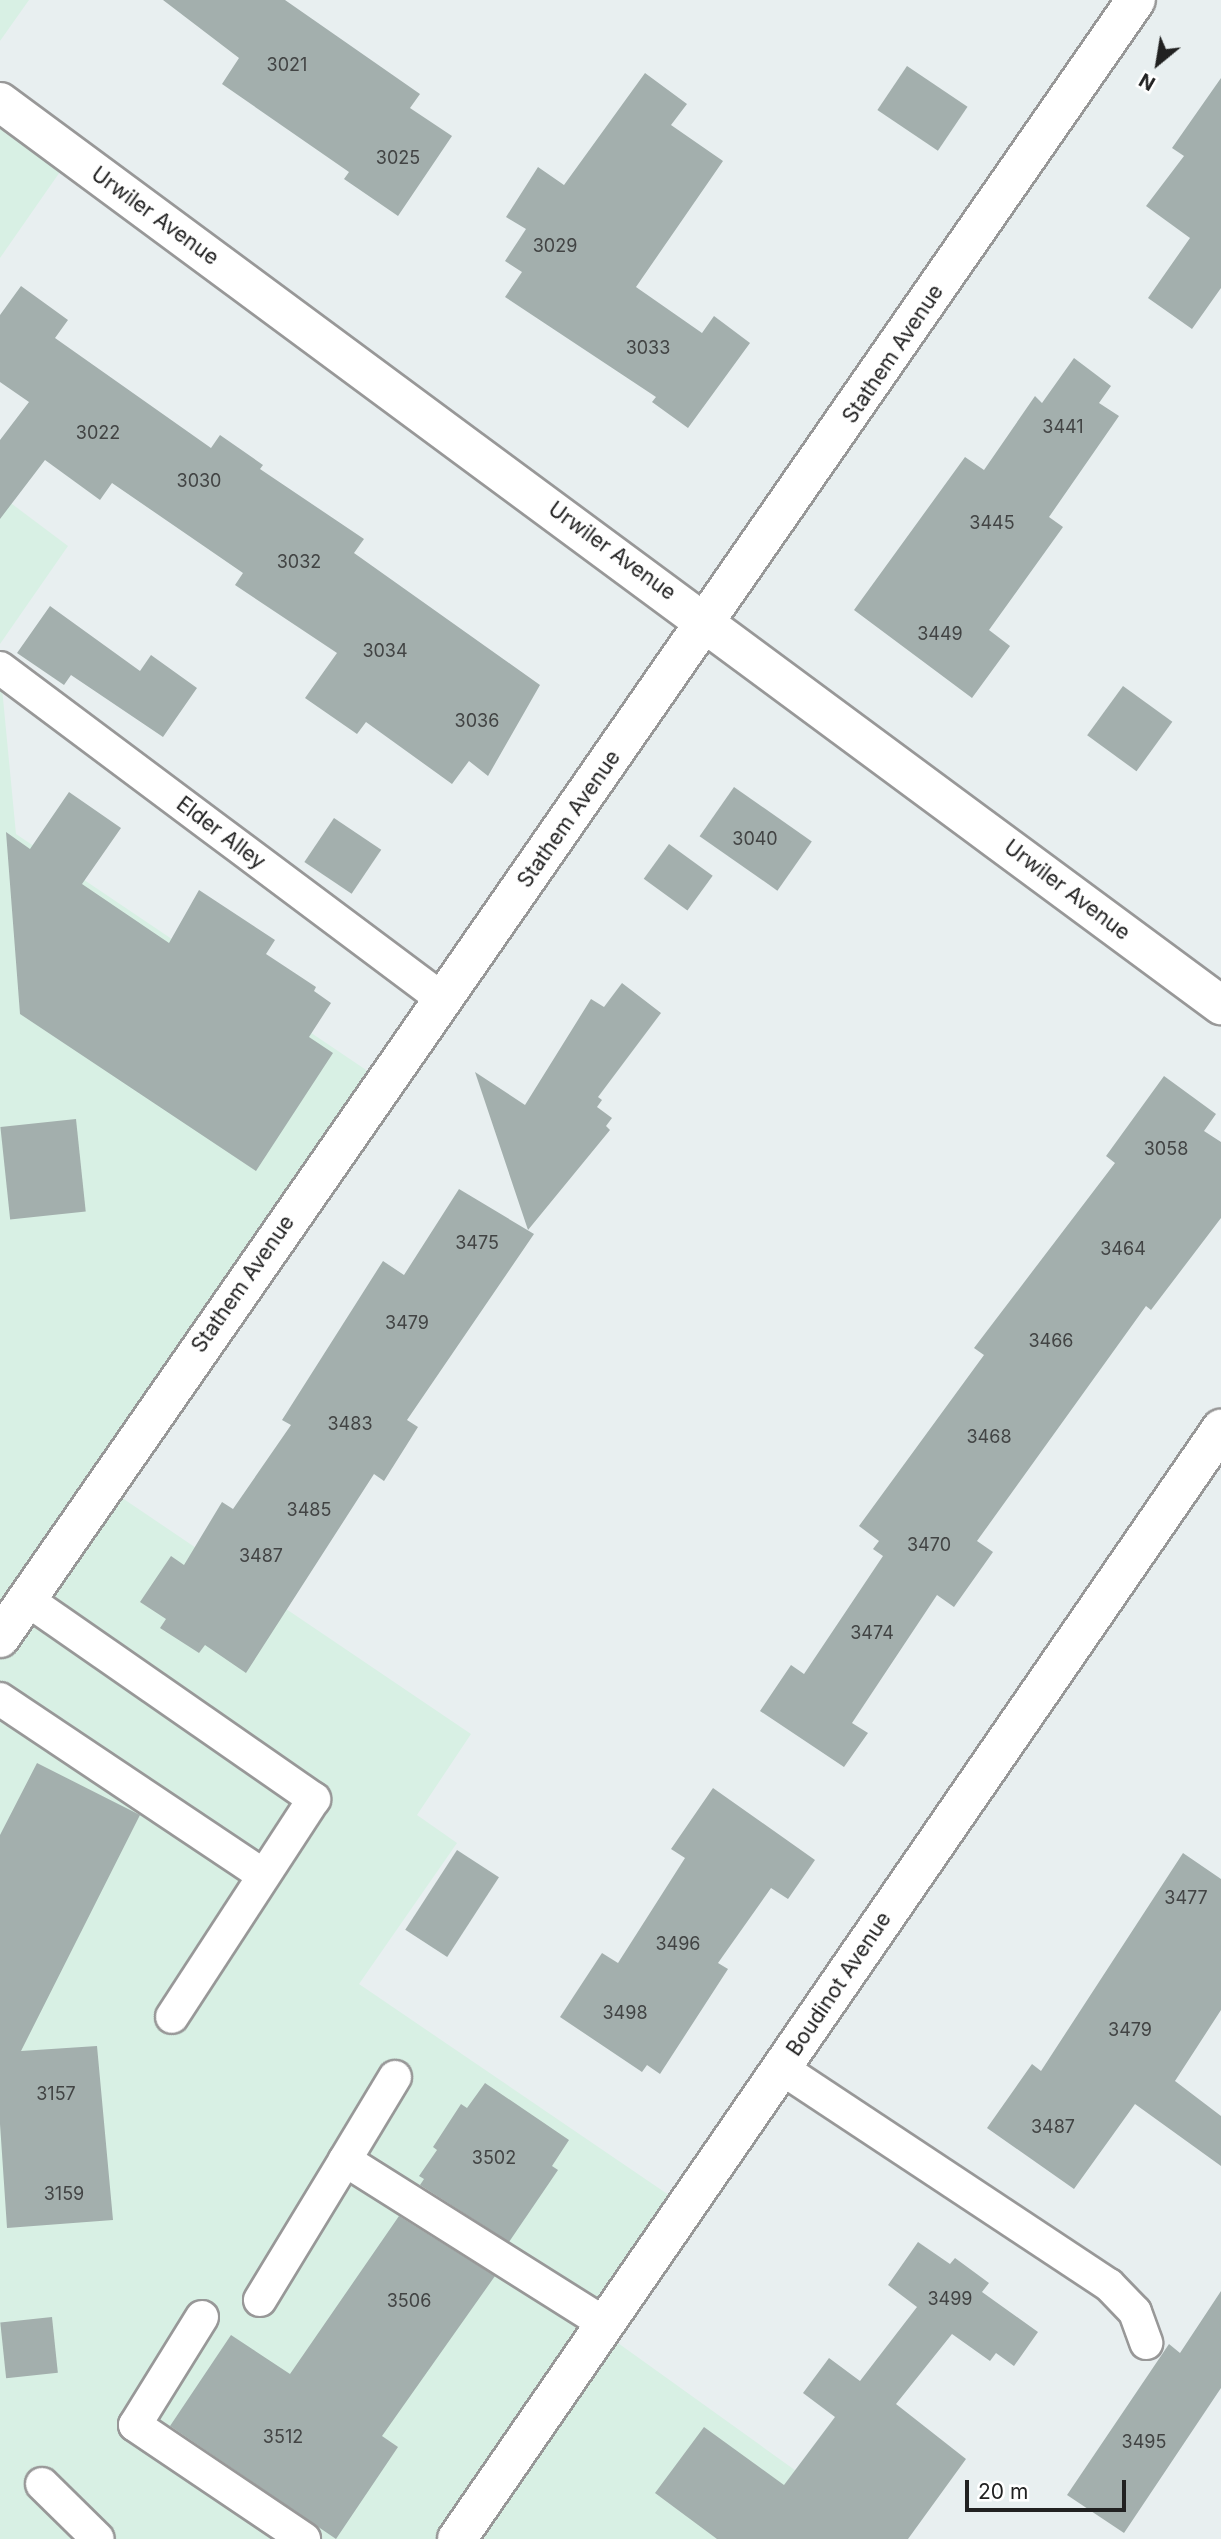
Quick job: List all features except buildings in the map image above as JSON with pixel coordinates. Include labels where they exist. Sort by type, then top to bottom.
[{"type":"street","name":"Stathem Avenue","points":[[0,1638],[441,998],[709,622],[1136,0]]},
{"type":"street","name":"Urwiler Avenue","points":[[0,102],[709,622],[1221,1005]]},
{"type":"street","name":"Boudinot Avenue","points":[[457,2539],[1221,1429]]},
{"type":"lane","name":"Elder Alley","points":[[0,668],[441,998]]},
{"type":"lane","points":[[26,1599],[314,1799],[261,1874],[172,2017]]},
{"type":"lane","points":[[0,1699],[261,1874]]},
{"type":"lane","points":[[781,2068],[1109,2285],[1135,2312],[1146,2343]]},
{"type":"lane","points":[[260,2301],[395,2077]]},
{"type":"lane","points":[[345,2160],[605,2324]]},
{"type":"lane","points":[[202,2318],[135,2425],[304,2539]]},
{"type":"lane","points":[[42,2484],[98,2539]]},
{"type":"shaded area","points":[[0,0],[29,0],[0,41]]},
{"type":"shaded area","points":[[0,103],[71,156],[0,258]]},
{"type":"shaded area","points":[[0,495],[68,546],[0,644]]},
{"type":"shaded area","points":[[0,667],[16,834],[384,1082],[106,1487],[471,1734],[417,1815],[457,1843],[359,1984],[682,2204],[597,2328],[891,2539],[0,2539]]}]
